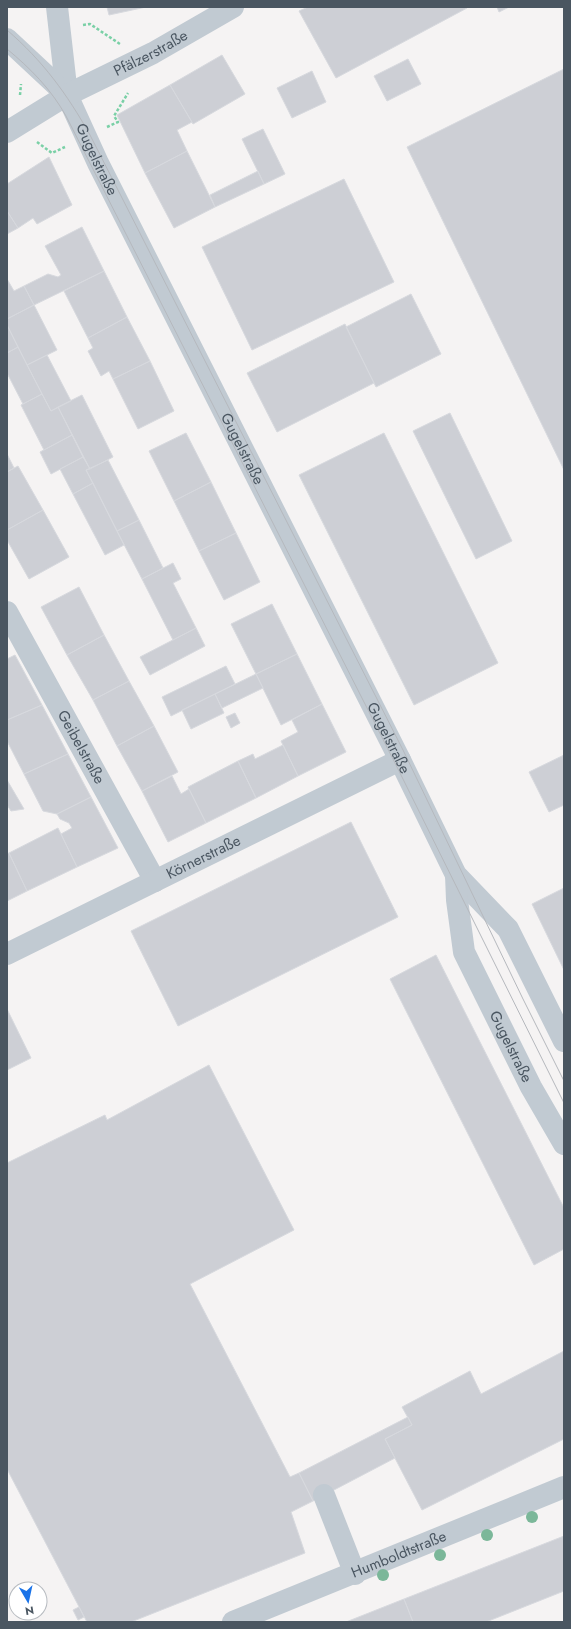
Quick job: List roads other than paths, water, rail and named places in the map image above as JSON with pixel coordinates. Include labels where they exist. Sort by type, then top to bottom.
[{"type":"street","points":[[57,7],[67,96]]},
{"type":"street","name":"Pfälzerstraße","points":[[7,132],[67,96],[153,53],[233,7]]},
{"type":"street","name":"Gugelstraße","points":[[7,39],[67,96],[98,163],[400,760],[456,874],[508,929],[564,1041]]},
{"type":"street","name":"Geibelstraße","points":[[7,612],[155,881]]},
{"type":"street","name":"Körnerstraße","points":[[7,954],[400,760]]},
{"type":"street","name":"Gugelstraße","points":[[456,874],[457,900],[464,952],[531,1087],[564,1144]]},
{"type":"street","name":"Humboldtstraße","points":[[233,1622],[355,1574],[564,1488]]},
{"type":"street","points":[[324,1495],[355,1574]]},
{"type":"tram line","points":[[7,30],[43,66],[63,92],[90,135],[403,750],[564,1081]]},
{"type":"tram line","points":[[7,49],[40,80],[54,97],[66,116],[395,763],[564,1103]]}]
